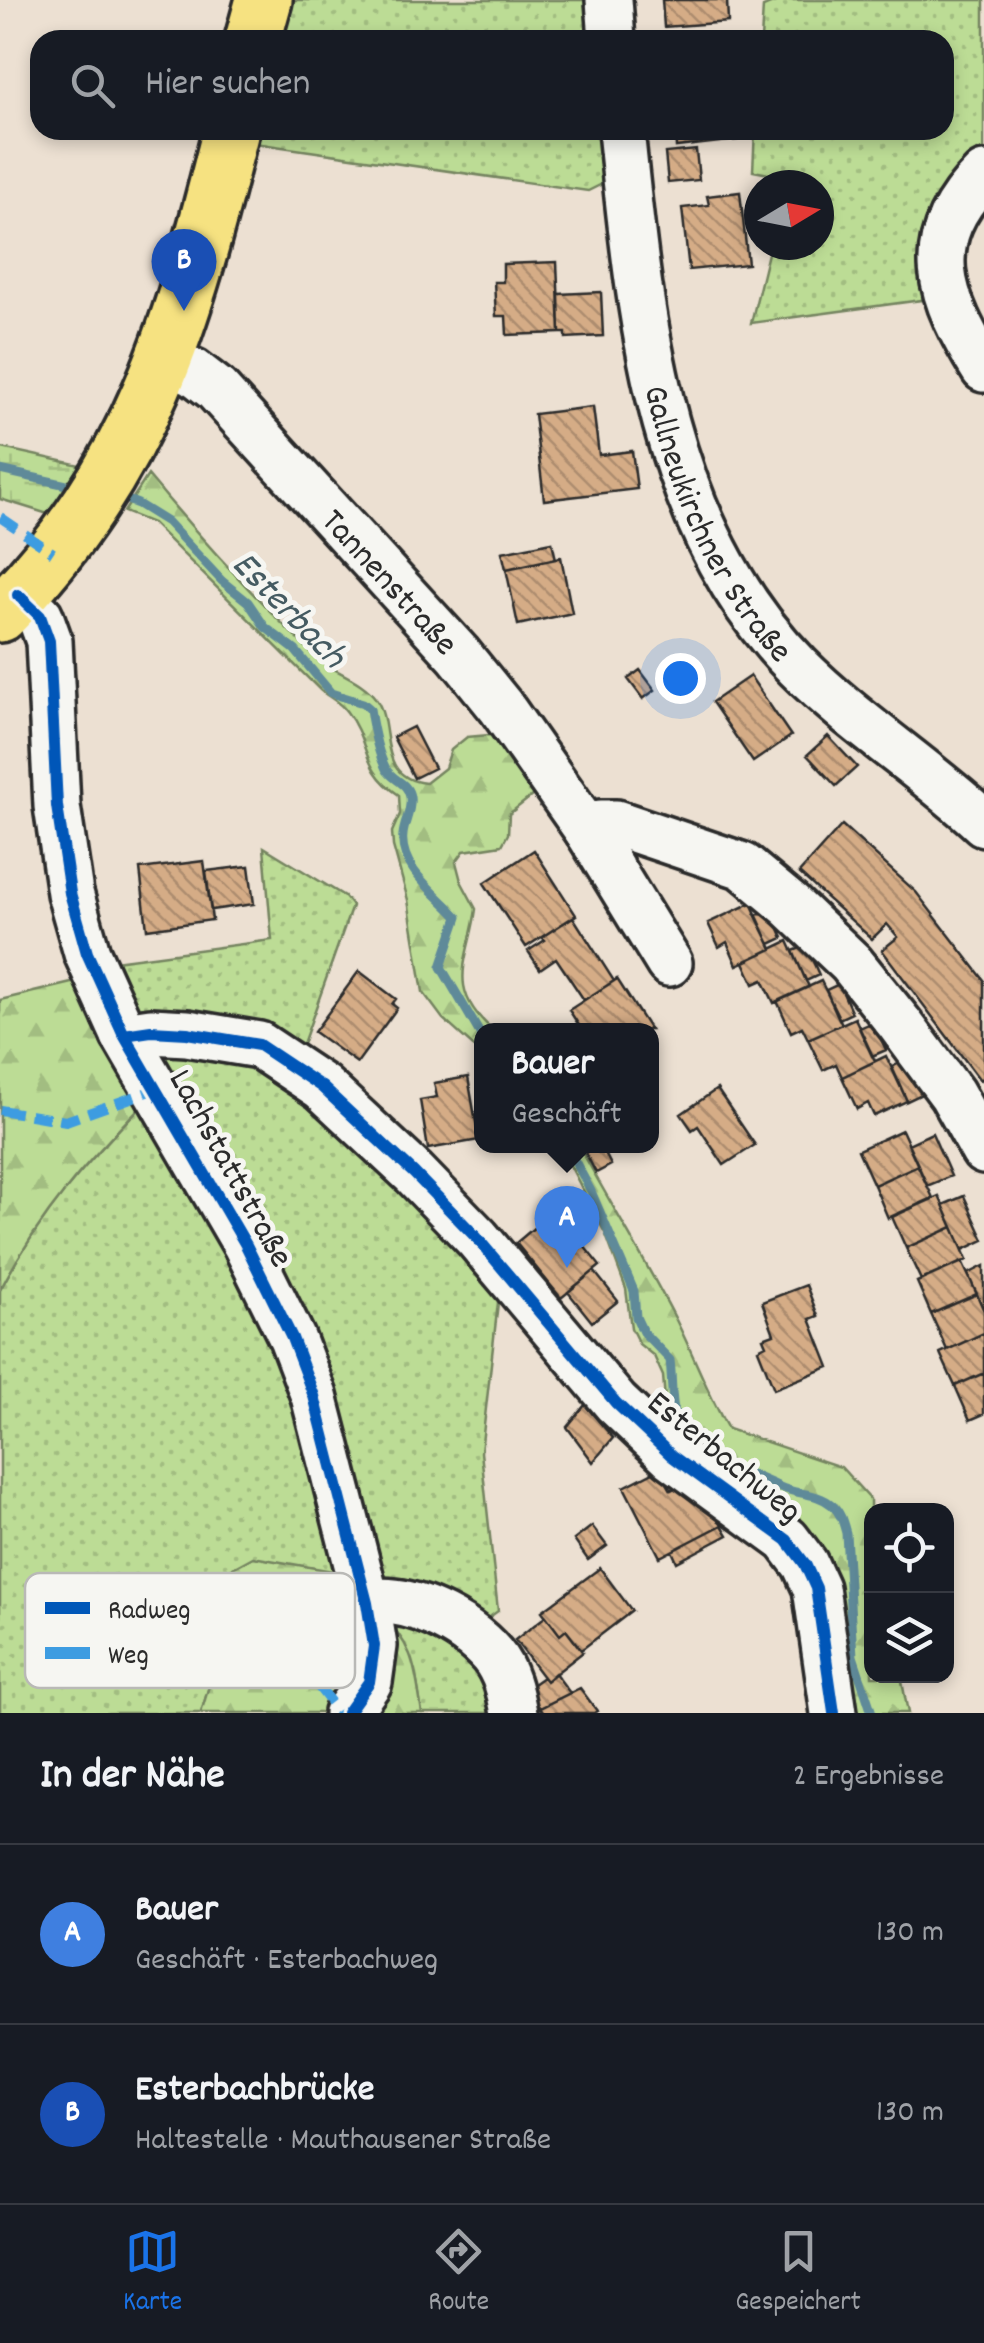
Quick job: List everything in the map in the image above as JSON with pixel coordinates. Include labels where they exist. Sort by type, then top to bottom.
[{"type":"main road","points":[[256,30],[264,0]]},
{"type":"main road","points":[[9,604],[77,522],[114,468],[166,360],[184,311],[228,140]]},
{"type":"street","points":[[609,0],[611,30]]},
{"type":"street","name":"Gallneukirchner Straße","points":[[622,140],[640,293],[657,390],[680,471],[706,533],[758,619],[796,666],[984,823]]},
{"type":"street","points":[[984,176],[955,208],[940,254],[940,277],[952,310],[984,368]]},
{"type":"street","name":"Tannenstraße","points":[[166,360],[194,372],[216,389],[459,655],[502,707],[588,831],[670,963]]},
{"type":"street","name":"Lachstattstraße","points":[[9,604],[40,616],[50,641],[56,806],[70,893],[87,954],[124,1035],[246,1245],[292,1338],[314,1396],[367,1603],[374,1646],[370,1682],[347,1713]]},
{"type":"street","points":[[588,831],[601,823],[616,823],[743,866],[850,963],[952,1094],[984,1151]]},
{"type":"street","name":"Esterbachweg","points":[[124,1035],[187,1032],[259,1045],[322,1087],[414,1173],[477,1238],[616,1403],[672,1456],[788,1540],[816,1588],[834,1713]]},
{"type":"street","points":[[367,1603],[398,1602],[469,1635],[492,1656],[508,1684],[514,1713]]},
{"type":"green space","points":[[290,0],[593,0],[596,30],[282,30]]},
{"type":"green space","points":[[780,0],[984,0],[984,157],[936,298],[751,323],[766,260],[834,260],[834,170],[753,170],[755,140],[954,140],[954,30],[762,30],[763,7]]},
{"type":"green space","points":[[606,140],[610,180],[588,191],[254,143]]},
{"type":"green space","points":[[0,448],[80,465],[48,514],[0,499]]},
{"type":"green space","points":[[148,475],[292,633],[321,661],[376,699],[399,772],[426,783],[445,768],[451,750],[467,737],[489,735],[505,737],[542,788],[509,814],[508,834],[502,845],[464,851],[456,862],[476,909],[465,959],[464,987],[469,1001],[486,1023],[474,1023],[474,1047],[443,1019],[423,992],[408,900],[393,846],[392,832],[400,814],[399,795],[378,776],[355,724],[152,523],[124,512]]},
{"type":"green space","points":[[264,847],[344,896],[352,906],[298,1058],[139,1020],[107,962],[272,940]]},
{"type":"green space","points":[[84,980],[147,1100],[66,1189],[0,1290],[0,1000]]},
{"type":"green space","points":[[163,1038],[243,1046],[501,1276],[481,1452],[498,1611],[474,1628],[384,1583],[158,1071]]},
{"type":"green space","points":[[147,1100],[280,1340],[344,1573],[259,1573],[232,1569],[231,1573],[25,1573],[25,1688],[208,1688],[201,1713],[0,1713],[0,1290],[32,1236],[104,1145]]},
{"type":"green space","points":[[564,1153],[583,1153],[674,1316],[728,1429],[841,1467],[870,1499],[870,1503],[864,1503],[864,1683],[902,1683],[908,1713],[841,1713],[827,1606],[668,1435],[663,1376],[654,1356],[639,1344],[631,1328],[626,1289],[606,1235]]},
{"type":"green space","points":[[253,1557],[334,1573],[230,1573]]},
{"type":"green space","points":[[355,1614],[362,1641],[355,1658]]},
{"type":"green space","points":[[380,1615],[465,1641],[503,1713],[422,1713],[415,1670]]},
{"type":"green space","points":[[380,1615],[407,1648],[422,1713],[365,1713]]},
{"type":"green space","points":[[208,1688],[343,1688],[333,1713],[201,1713]]},
{"type":"building","points":[[662,0],[727,0],[728,22],[664,27]]},
{"type":"building","points":[[676,140],[738,140],[676,147]]},
{"type":"building","points":[[696,150],[699,180],[668,183],[665,153]]},
{"type":"building","points":[[740,192],[744,260],[748,264],[689,270],[682,208],[709,205],[707,196]]},
{"type":"building","points":[[557,262],[560,333],[507,335],[506,316],[496,316],[494,282],[503,282],[503,264]]},
{"type":"building","points":[[601,292],[603,336],[566,338],[566,333],[560,333],[559,294]]},
{"type":"building","points":[[593,407],[599,455],[632,451],[637,489],[544,500],[534,414]]},
{"type":"building","points":[[552,542],[556,559],[506,569],[502,552]]},
{"type":"building","points":[[561,557],[572,613],[518,625],[506,569]]},
{"type":"building","points":[[640,670],[655,690],[643,699],[628,679]]},
{"type":"building","points":[[750,676],[791,736],[753,762],[712,702]]},
{"type":"building","points":[[413,727],[434,768],[414,778],[393,737]]},
{"type":"building","points":[[828,736],[857,767],[836,786],[807,755]]},
{"type":"building","points":[[842,825],[916,892],[984,980],[984,1076],[980,1080],[882,950],[898,937],[887,924],[872,939],[799,873]]},
{"type":"building","points":[[534,850],[576,915],[526,947],[484,883]]},
{"type":"building","points":[[204,861],[212,920],[147,929],[140,869]]},
{"type":"building","points":[[249,866],[254,904],[211,910],[206,871]]},
{"type":"building","points":[[751,903],[772,949],[737,965],[727,942],[719,947],[708,923]]},
{"type":"building","points":[[755,914],[773,915],[783,938],[770,944]]},
{"type":"building","points":[[573,917],[614,981],[584,1000],[556,958],[540,969],[528,951]]},
{"type":"building","points":[[788,941],[809,987],[774,1003],[763,980],[754,984],[744,962]]},
{"type":"building","points":[[806,946],[819,975],[806,981],[793,951]]},
{"type":"building","points":[[359,971],[396,999],[392,1004],[397,1008],[357,1063],[314,1032]]},
{"type":"building","points":[[617,979],[645,1023],[577,1023],[569,1010]]},
{"type":"building","points":[[821,981],[842,1024],[808,1039],[802,1027],[791,1032],[777,1001]]},
{"type":"building","points":[[839,984],[852,1013],[839,1019],[826,990]]},
{"type":"building","points":[[855,1018],[875,1061],[842,1077],[836,1064],[823,1070],[808,1039]]},
{"type":"building","points":[[873,1022],[886,1050],[872,1056],[859,1028]]},
{"type":"building","points":[[886,1056],[907,1101],[874,1116],[868,1103],[857,1109],[842,1077]]},
{"type":"building","points":[[906,1060],[922,1094],[907,1101],[892,1067]]},
{"type":"building","points":[[468,1077],[474,1141],[428,1149],[420,1100],[437,1097],[434,1083]]},
{"type":"building","points":[[717,1089],[755,1145],[724,1165],[698,1126],[692,1130],[681,1114]]},
{"type":"building","points":[[902,1130],[918,1165],[874,1185],[858,1150]]},
{"type":"building","points":[[932,1133],[951,1176],[927,1186],[908,1144]]},
{"type":"building","points":[[586,1153],[605,1153],[611,1165],[596,1173]]},
{"type":"building","points":[[918,1165],[933,1198],[888,1218],[874,1185]]},
{"type":"building","points":[[939,1196],[953,1227],[906,1248],[892,1217]]},
{"type":"building","points":[[964,1196],[984,1240],[963,1250],[943,1205]]},
{"type":"building","points":[[555,1210],[600,1266],[561,1298],[516,1243]]},
{"type":"building","points":[[953,1227],[967,1260],[921,1280],[906,1248]]},
{"type":"building","points":[[962,1262],[977,1294],[931,1314],[917,1282]]},
{"type":"building","points":[[984,1266],[984,1311],[968,1274]]},
{"type":"building","points":[[594,1271],[618,1301],[592,1322],[568,1292]]},
{"type":"building","points":[[806,1285],[818,1316],[810,1319],[829,1367],[774,1389],[758,1349],[766,1345],[763,1338],[774,1334],[762,1302]]},
{"type":"building","points":[[977,1294],[984,1311],[984,1333],[947,1350],[931,1314]]},
{"type":"building","points":[[984,1333],[984,1373],[955,1386],[940,1353]]},
{"type":"building","points":[[984,1373],[984,1414],[970,1420],[955,1386]]},
{"type":"building","points":[[585,1405],[613,1438],[593,1462],[567,1427]]},
{"type":"building","points":[[659,1469],[671,1490],[686,1482],[698,1505],[709,1499],[722,1525],[660,1557],[624,1487]]},
{"type":"building","points":[[722,1525],[728,1535],[677,1562],[672,1551]]},
{"type":"building","points":[[592,1526],[607,1546],[588,1560],[574,1540]]},
{"type":"building","points":[[600,1568],[632,1611],[581,1650],[566,1630],[560,1635],[542,1611]]},
{"type":"building","points":[[546,1616],[560,1635],[566,1630],[583,1652],[546,1681],[515,1640]]},
{"type":"building","points":[[555,1673],[570,1693],[540,1708],[526,1689]]},
{"type":"building","points":[[580,1688],[597,1711],[594,1713],[544,1713],[540,1708]]},
{"type":"waterway","name":"Esterbach","points":[[0,470],[80,488]]},
{"type":"waterway","name":"Esterbach","points":[[114,495],[167,522],[222,581],[248,602],[265,627],[295,650],[331,693],[370,709],[383,762],[410,797],[403,835],[407,859],[422,881],[458,917],[441,967],[474,1023]]},
{"type":"waterway","name":"Esterbach","points":[[571,1153],[634,1291],[636,1317],[643,1332],[670,1360],[676,1416],[694,1446]]},
{"type":"waterway","name":"Esterbach","points":[[706,1456],[786,1490],[820,1498],[838,1511],[846,1533],[853,1656],[872,1713]]},
{"type":"marked path","points":[[0,517],[53,553]]},
{"type":"marked path","points":[[0,1110],[66,1121],[156,1089]]},
{"type":"marked path","points":[[320,1688],[339,1713]]},
{"type":"cycle path","points":[[18,595],[40,616],[49,641],[57,806],[70,893],[87,953],[124,1035],[246,1245],[292,1338],[314,1396],[367,1603],[374,1646],[369,1682],[347,1713]]},
{"type":"cycle path","points":[[124,1035],[151,1031],[187,1033],[259,1045],[322,1087],[414,1173],[477,1238],[616,1403],[672,1456],[787,1540],[816,1588],[834,1713]]},
{"type":"place","name":"Esterbachbrücke","points":[[184,311]]},
{"type":"place","name":"Bauer","points":[[567,1268]]}]
